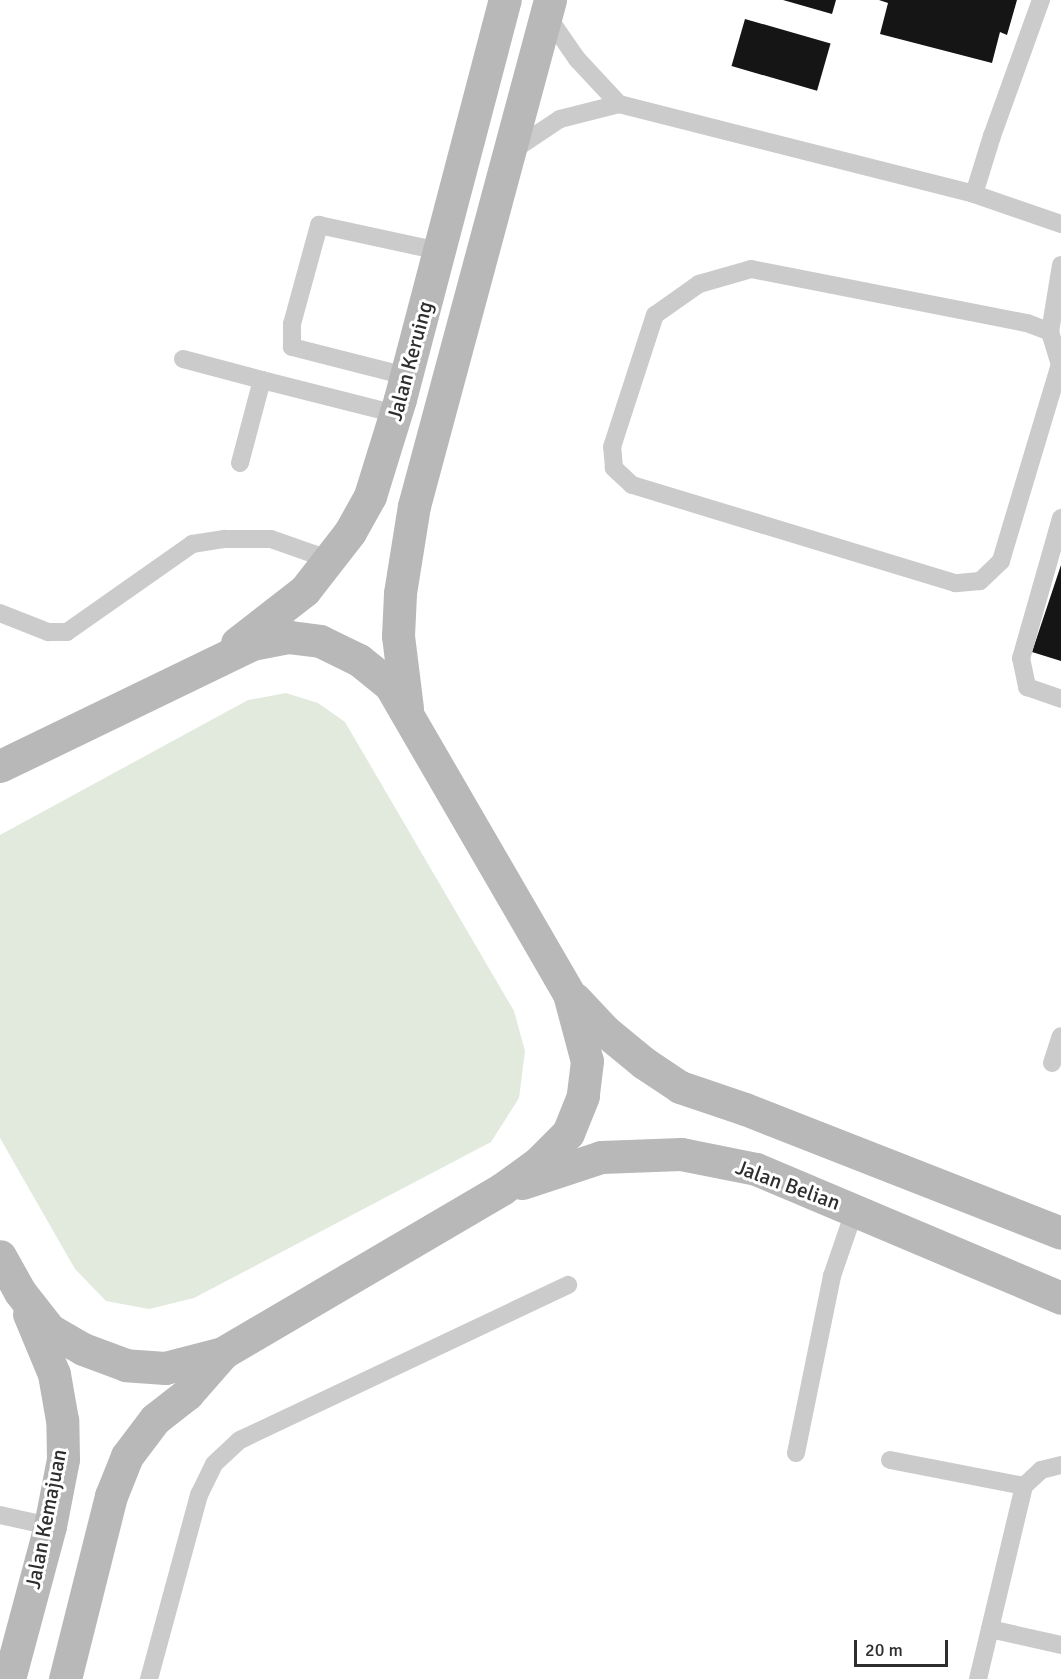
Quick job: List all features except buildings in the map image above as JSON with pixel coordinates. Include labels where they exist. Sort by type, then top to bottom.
[{"type":"main road","name":"Jalan Keruing","points":[[211,662],[305,590],[331,560],[370,496],[396,414],[505,0]]},
{"type":"main road","name":"Jalan Keruing","points":[[408,715],[398,636],[406,549],[428,450],[548,7]]},
{"type":"main road","points":[[0,766],[252,644],[289,637],[321,641],[359,660],[390,685],[569,994],[587,1062],[583,1096],[568,1133],[538,1163],[502,1189],[223,1353],[165,1368],[126,1365],[84,1349],[49,1329],[20,1293],[0,1256]]},
{"type":"main road","points":[[569,994],[644,1064],[680,1087],[745,1109],[1061,1233]]},
{"type":"main road","name":"Jalan Belian","points":[[502,1189],[601,1157],[681,1154],[756,1169],[1061,1298]]},
{"type":"main road","name":"Jalan Kemajuan","points":[[8,1668],[50,1526],[63,1459],[62,1420],[54,1374],[20,1293]]},
{"type":"main road","points":[[65,1679],[111,1496],[127,1456],[155,1419],[187,1394],[223,1353]]},
{"type":"lane","points":[[974,194],[992,136],[1041,0]]},
{"type":"lane","points":[[548,7],[577,59],[619,104]]},
{"type":"lane","points":[[508,154],[560,119],[619,104],[974,194],[1061,224]]},
{"type":"lane","points":[[406,376],[292,347],[292,324],[319,225],[439,251]]},
{"type":"lane","points":[[1050,332],[1027,323],[751,269],[699,284],[655,315],[612,447],[614,468],[632,485],[955,583],[980,581],[1001,561],[1060,364],[1050,332],[1061,265]]},
{"type":"lane","points":[[183,359],[396,414]]},
{"type":"lane","points":[[240,463],[262,380]]},
{"type":"lane","points":[[1061,518],[1021,658],[1027,687],[1061,699]]},
{"type":"lane","points":[[0,613],[48,632],[67,633],[192,544],[225,539],[271,539],[331,560]]},
{"type":"lane","points":[[1052,1064],[1061,1036]]},
{"type":"lane","points":[[796,1453],[832,1276],[855,1209]]},
{"type":"lane","points":[[149,1679],[199,1495],[214,1464],[240,1440],[568,1285]]},
{"type":"lane","points":[[890,1460],[1024,1486]]},
{"type":"lane","points":[[978,1679],[1024,1486],[1041,1470],[1061,1465]]},
{"type":"lane","points":[[0,1515],[50,1526]]},
{"type":"lane","points":[[990,1629],[1061,1645]]},
{"type":"shaded area","points":[[286,693],[318,703],[345,722],[514,1011],[525,1051],[519,1098],[491,1142],[194,1298],[149,1309],[106,1301],[75,1269],[0,1138],[0,835],[248,700]]}]
